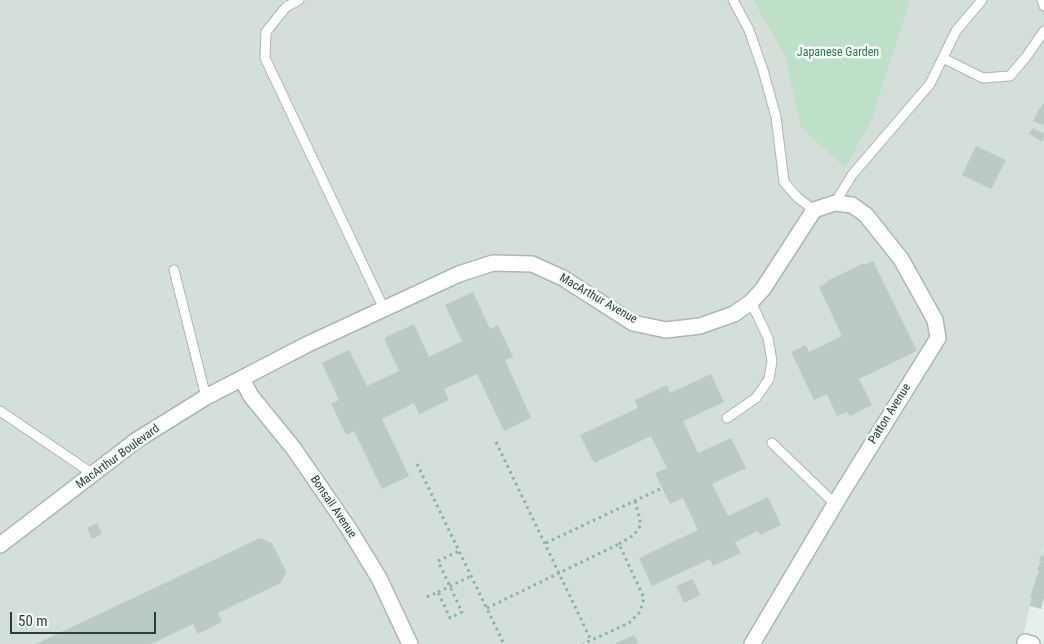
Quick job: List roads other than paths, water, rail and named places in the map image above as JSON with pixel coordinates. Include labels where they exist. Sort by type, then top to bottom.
[{"type":"street","points":[[814,210],[835,203]]},
{"type":"street","name":"Patton Avenue","points":[[752,644],[835,504],[938,338],[935,320],[901,259],[866,215],[852,205],[835,203]]},
{"type":"street","name":"MacArthur Avenue","points":[[242,379],[306,345],[459,274],[493,263],[532,264],[563,278],[633,323],[666,330],[700,326],[734,314],[751,302],[763,288],[814,210]]},
{"type":"street","name":"MacArthur Boulevard","points":[[0,545],[138,440],[206,397],[242,379]]},
{"type":"street","name":"Bonsall Avenue","points":[[242,379],[251,396],[294,449],[349,529],[379,578],[407,643]]},
{"type":"lane","points":[[300,0],[286,7],[266,32],[265,58],[384,309]]},
{"type":"lane","points":[[733,0],[749,30],[763,70],[776,117],[784,182],[798,198],[814,210]]},
{"type":"lane","points":[[835,203],[852,176],[930,84],[956,31],[982,0]]},
{"type":"lane","points":[[1042,0],[1044,6]]},
{"type":"lane","points":[[943,58],[983,78],[1010,76],[1044,31]]},
{"type":"lane","points":[[174,270],[206,397]]},
{"type":"lane","points":[[728,418],[756,398],[769,379],[772,361],[768,338],[751,302]]},
{"type":"lane","points":[[0,411],[92,474]]},
{"type":"lane","points":[[772,443],[835,504]]},
{"type":"park label","name":"Japanese Garden","points":[[838,53]]}]
